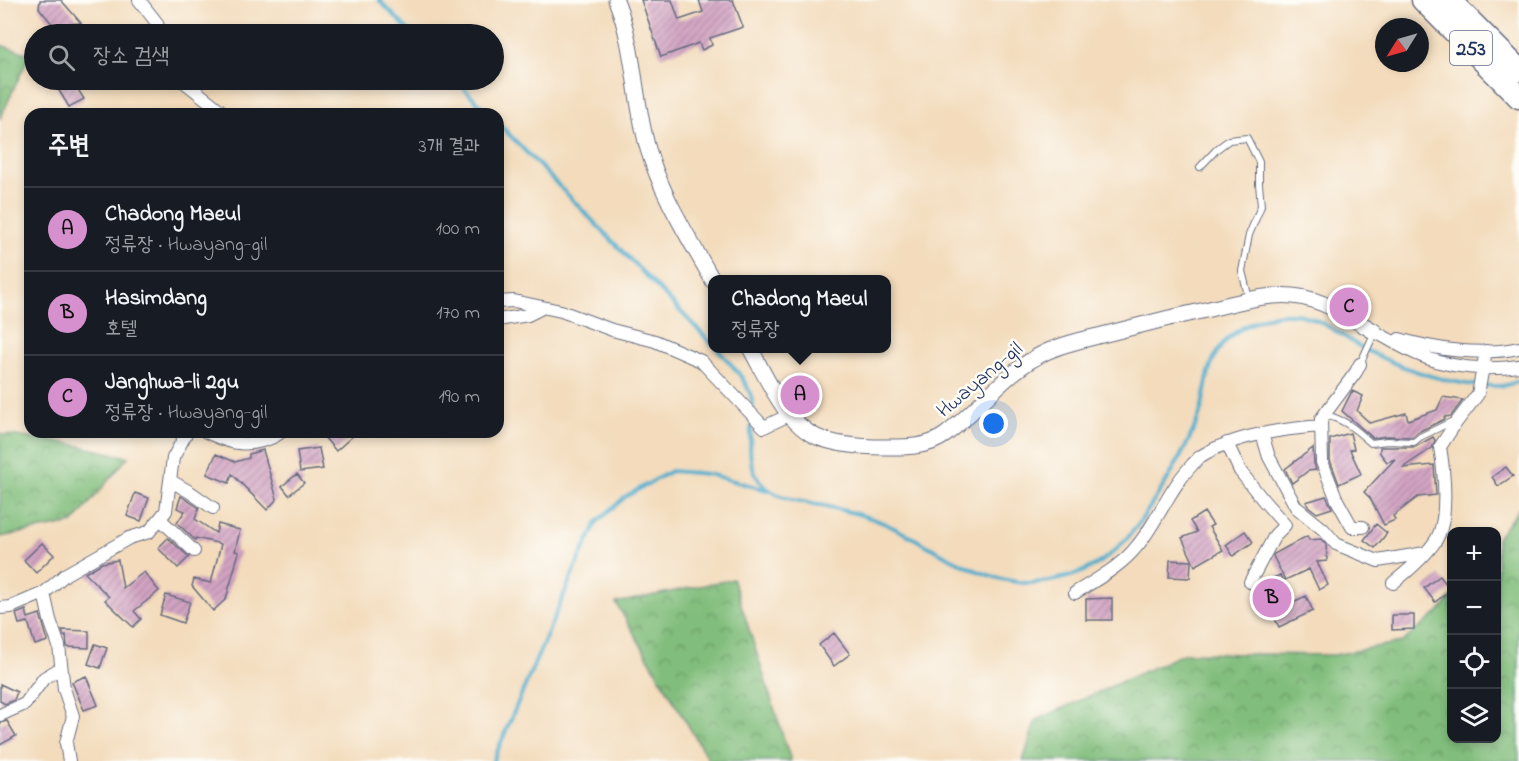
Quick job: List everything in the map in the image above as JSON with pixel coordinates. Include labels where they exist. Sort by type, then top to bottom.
[{"type":"highway","name":"253","points":[[1423,0],[1519,97]]},
{"type":"highway","name":"253","points":[[1449,0],[1519,70]]},
{"type":"street","points":[[139,0],[158,24]]},
{"type":"street","points":[[616,0],[627,38],[640,110],[656,173],[710,275]]},
{"type":"street","points":[[195,90],[217,108]]},
{"type":"street","name":"Hwayang-gil","points":[[753,353],[789,415],[804,429],[817,437],[833,442],[863,447],[909,447],[925,444],[943,436],[1007,377],[1046,352],[1065,344],[1250,300],[1283,295],[1307,298],[1348,316],[1372,338],[1433,360],[1483,372],[1519,366]]},
{"type":"street","points":[[504,302],[561,311],[612,330],[655,341],[701,362],[764,427],[789,415]]},
{"type":"street","points":[[504,319],[528,315],[542,308]]},
{"type":"street","name":"Hwayang-gil","points":[[1372,338],[1405,341],[1443,349],[1486,351],[1519,348]]},
{"type":"street","points":[[1393,584],[1437,539],[1444,514],[1443,464],[1440,447],[1478,394],[1486,351]]},
{"type":"street","points":[[1359,364],[1356,372],[1323,420],[1323,462],[1337,500],[1352,527],[1363,526]]},
{"type":"street","points":[[1075,593],[1108,572],[1131,553],[1147,532],[1180,477],[1200,457],[1227,443],[1323,420]]},
{"type":"street","points":[[1262,434],[1269,457],[1296,507],[1324,530],[1336,544],[1378,561],[1425,553]]},
{"type":"street","points":[[0,608],[11,608],[44,593],[66,574],[129,538],[149,532],[166,511],[173,458],[184,438]]},
{"type":"street","points":[[222,438],[238,444],[268,438]]},
{"type":"street","points":[[1227,443],[1240,471],[1286,525],[1275,536],[1250,582]]},
{"type":"street","points":[[171,481],[213,508]]},
{"type":"street","points":[[160,519],[194,551]]},
{"type":"street","points":[[44,593],[59,646],[64,689],[73,716],[66,743],[69,761]]},
{"type":"street","points":[[0,715],[25,704],[44,678],[61,668]]},
{"type":"lane","points":[[1200,166],[1229,140],[1246,138],[1259,162],[1261,206],[1249,235],[1242,272],[1250,300]]},
{"type":"lane","points":[[1359,364],[1372,338]]},
{"type":"lane","points":[[1323,420],[1337,418],[1348,423],[1371,443],[1414,442],[1459,418]]},
{"type":"green space","points":[[0,45],[24,52],[24,67],[0,119]]},
{"type":"green space","points":[[0,434],[67,443],[128,457],[73,523],[0,537]]},
{"type":"green space","points":[[1519,508],[1519,761],[1023,761],[1036,720],[1185,653],[1334,655],[1402,642],[1447,602],[1447,743],[1501,743],[1501,533]]},
{"type":"green space","points":[[733,579],[791,761],[709,761],[616,603]]},
{"type":"building","points":[[40,0],[61,0],[81,23],[52,24],[39,8]]},
{"type":"building","points":[[641,0],[672,0],[679,20],[703,12],[699,0],[733,0],[743,27],[710,38],[712,45],[702,50],[699,43],[661,57]]},
{"type":"building","points":[[59,90],[78,90],[84,99],[69,107]]},
{"type":"building","points":[[1352,391],[1363,396],[1357,411],[1370,423],[1406,413],[1408,420],[1437,410],[1443,397],[1463,400],[1451,416],[1444,417],[1445,419],[1412,437],[1373,438],[1342,411]]},
{"type":"building","points":[[1350,433],[1354,449],[1350,450],[1361,474],[1339,484],[1330,460],[1330,439]]},
{"type":"building","points":[[1433,437],[1435,440],[1432,448],[1402,468],[1434,465],[1436,495],[1418,497],[1393,516],[1395,520],[1384,525],[1370,498],[1364,492],[1395,459],[1387,462],[1380,453],[1380,447],[1415,447]]},
{"type":"building","points":[[325,438],[350,438],[336,451]]},
{"type":"building","points":[[319,448],[323,469],[300,472],[297,451]]},
{"type":"building","points":[[1313,448],[1316,470],[1308,471],[1292,483],[1285,469]]},
{"type":"building","points":[[263,450],[277,499],[267,510],[232,474],[229,483],[207,474],[216,454],[235,462],[249,458],[249,454]]},
{"type":"building","points":[[1506,467],[1513,476],[1498,486],[1492,477]]},
{"type":"building","points":[[297,474],[304,483],[289,495],[282,486]]},
{"type":"building","points":[[135,493],[149,498],[141,521],[127,516]]},
{"type":"building","points":[[181,496],[199,508],[195,519],[216,533],[218,524],[240,530],[235,551],[239,552],[226,599],[213,611],[192,586],[194,579],[211,583],[221,544],[196,538],[195,540],[177,523],[185,511],[177,508]]},
{"type":"building","points":[[1326,496],[1332,508],[1317,513],[1306,502]]},
{"type":"building","points":[[1204,512],[1213,525],[1209,527],[1223,550],[1195,566],[1182,538],[1197,532],[1190,521]]},
{"type":"building","points":[[1376,524],[1387,533],[1375,548],[1364,540]]},
{"type":"building","points":[[1245,531],[1253,542],[1233,556],[1226,545]]},
{"type":"building","points":[[1307,536],[1309,540],[1321,539],[1326,544],[1327,561],[1317,562],[1328,585],[1319,590],[1309,569],[1285,580],[1273,556]]},
{"type":"building","points":[[168,538],[189,557],[178,568],[158,548]]},
{"type":"building","points":[[42,543],[54,555],[36,573],[24,560]]},
{"type":"building","points":[[118,560],[123,588],[144,572],[159,591],[134,611],[141,619],[133,627],[105,600],[109,597],[85,573],[102,563]]},
{"type":"building","points":[[1170,560],[1191,561],[1190,578],[1169,577]]},
{"type":"building","points":[[1280,575],[1293,602],[1306,596],[1313,611],[1279,627],[1258,585]]},
{"type":"building","points":[[1440,576],[1447,585],[1447,593],[1435,602],[1424,588]]},
{"type":"building","points":[[166,595],[190,602],[183,623],[160,615]]},
{"type":"building","points":[[1112,598],[1112,620],[1086,620],[1086,599]]},
{"type":"building","points":[[26,610],[28,618],[40,614],[48,641],[35,645],[28,622],[19,624],[16,614]]},
{"type":"building","points":[[1392,615],[1414,615],[1414,629],[1392,630]]},
{"type":"building","points":[[62,630],[89,631],[89,648],[67,647],[66,635],[64,636]]},
{"type":"building","points":[[834,633],[850,654],[834,666],[819,645]]},
{"type":"building","points":[[95,644],[107,648],[100,668],[88,664]]},
{"type":"building","points":[[86,676],[98,705],[84,710],[72,682]]},
{"type":"building","points":[[0,684],[17,692],[14,700],[5,704],[0,701]]},
{"type":"building","points":[[7,721],[16,736],[0,745],[0,723]]},
{"type":"waterway","points":[[379,0],[402,24]]},
{"type":"waterway","points":[[466,90],[483,108]]},
{"type":"waterway","points":[[504,129],[708,340]]},
{"type":"waterway","points":[[752,418],[751,462],[758,479],[774,493],[869,518],[892,527],[974,570],[1009,581],[1032,583],[1057,580],[1084,571],[1111,554],[1133,531],[1161,490],[1187,444],[1200,414],[1209,374],[1218,351],[1233,334],[1260,319],[1283,314],[1309,317],[1383,358],[1449,381],[1483,386],[1507,385],[1519,381]]},
{"type":"waterway","points":[[721,353],[746,384],[753,410]]},
{"type":"waterway","points":[[493,761],[597,522],[625,497],[671,471],[708,474],[767,490]]},
{"type":"place","name":"Janghwa-li 2gu","points":[[1349,307]]},
{"type":"place","name":"Chadong Maeul","points":[[800,395]]},
{"type":"place","name":"Hasimdang","points":[[1272,598]]}]
